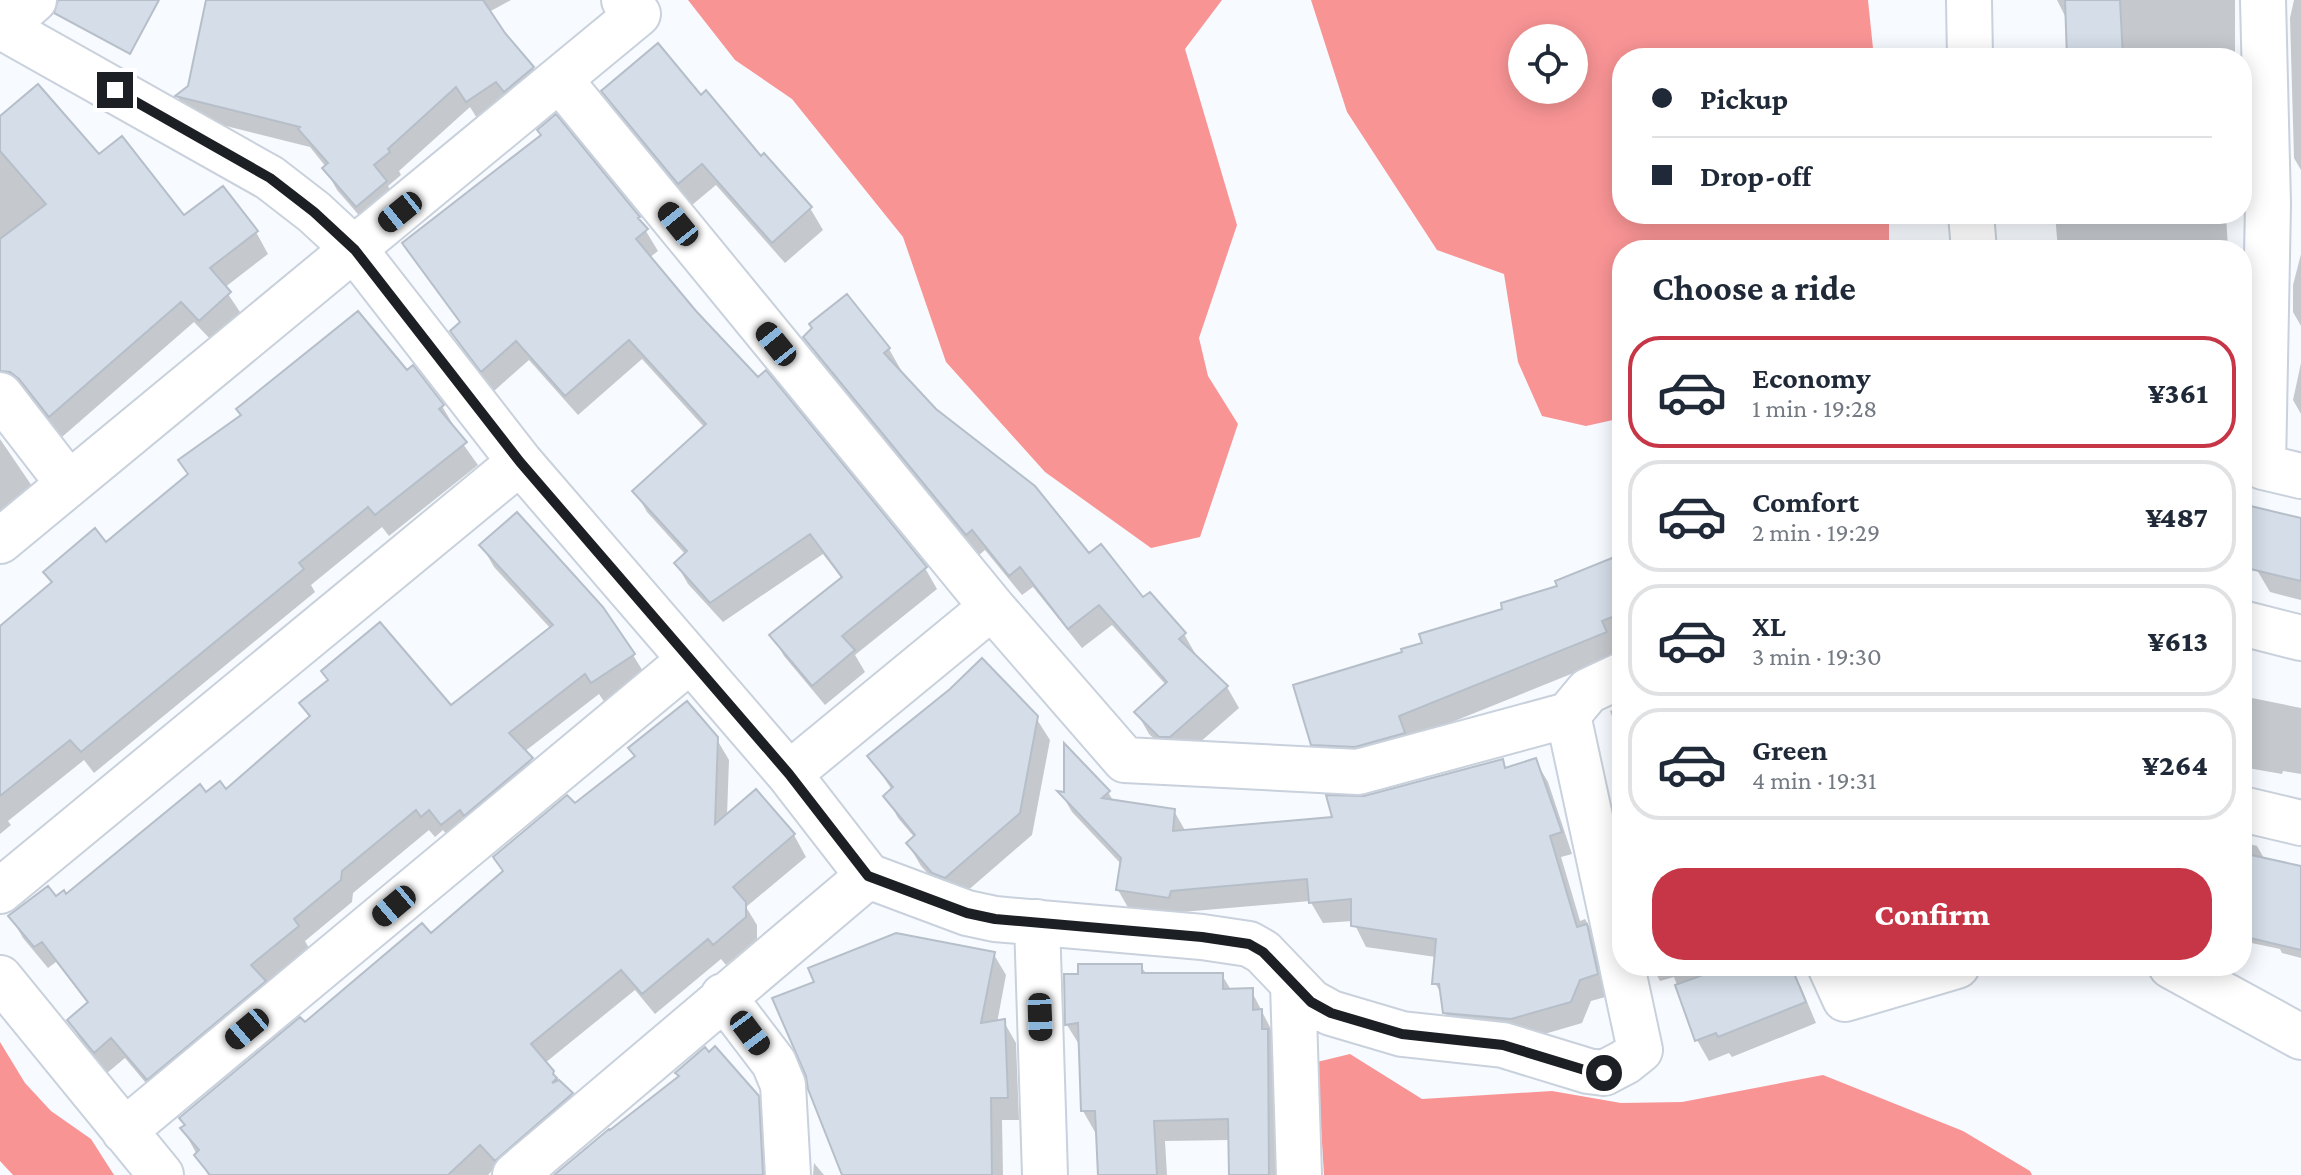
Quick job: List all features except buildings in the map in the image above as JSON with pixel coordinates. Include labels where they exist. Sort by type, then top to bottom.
[{"type":"street","points":[[0,541],[638,14],[624,0]]},
{"type":"street","points":[[1969,0],[1970,48]]},
{"type":"street","points":[[2263,0],[2284,208],[2263,467],[2301,476]]},
{"type":"street","points":[[12,18],[270,178],[314,212],[355,250],[520,462],[789,774],[868,876],[967,913],[995,919],[1249,944],[1263,952],[1311,1002],[1331,1013],[1402,1034],[1503,1045],[1588,1071],[1604,1073],[1640,1050],[1624,976]]},
{"type":"street","points":[[560,80],[992,607],[1125,760],[1358,772],[1568,715],[1588,691],[1612,680]]},
{"type":"street","points":[[0,395],[68,483]]},
{"type":"street","points":[[0,891],[520,462]]},
{"type":"street","points":[[789,774],[992,607]]},
{"type":"street","points":[[2252,626],[2301,638]]},
{"type":"street","points":[[124,1131],[689,661]]},
{"type":"street","points":[[1568,715],[1612,920]]},
{"type":"street","points":[[2252,811],[2301,823]]},
{"type":"street","points":[[515,1175],[868,876]]},
{"type":"street","points":[[1037,922],[1045,1175]]},
{"type":"street","points":[[1835,976],[1845,999],[1923,976]]},
{"type":"street","points":[[2189,976],[2301,1037]]},
{"type":"street","points":[[0,978],[161,1175]]},
{"type":"street","points":[[1293,984],[1299,1175]]},
{"type":"street","points":[[723,996],[774,1063],[783,1085],[788,1175]]},
{"type":"shaded area","points":[[688,0],[1222,0],[1185,49],[1237,225],[1199,338],[1208,376],[1238,424],[1200,537],[1151,548],[1045,472],[946,362],[903,237],[792,99],[735,60]]},
{"type":"shaded area","points":[[1311,0],[1868,0],[1873,48],[1612,48],[1612,224],[1889,224],[1889,240],[1612,240],[1612,420],[1586,426],[1542,416],[1518,362],[1504,274],[1437,250],[1347,112]]},
{"type":"shaded area","points":[[0,1042],[25,1083],[51,1111],[91,1139],[114,1175],[13,1175],[0,1161]]},
{"type":"shaded area","points":[[1350,1054],[1422,1099],[1552,1091],[1621,1103],[1682,1102],[1823,1075],[1963,1131],[2032,1175],[1324,1175],[1317,1062]]},
{"type":"route","points":[[115,90],[270,178],[314,212],[355,250],[520,462],[789,774],[868,876],[967,913],[995,919],[1249,944],[1263,952],[1311,1002],[1331,1013],[1402,1034],[1503,1045],[1604,1073]]}]
